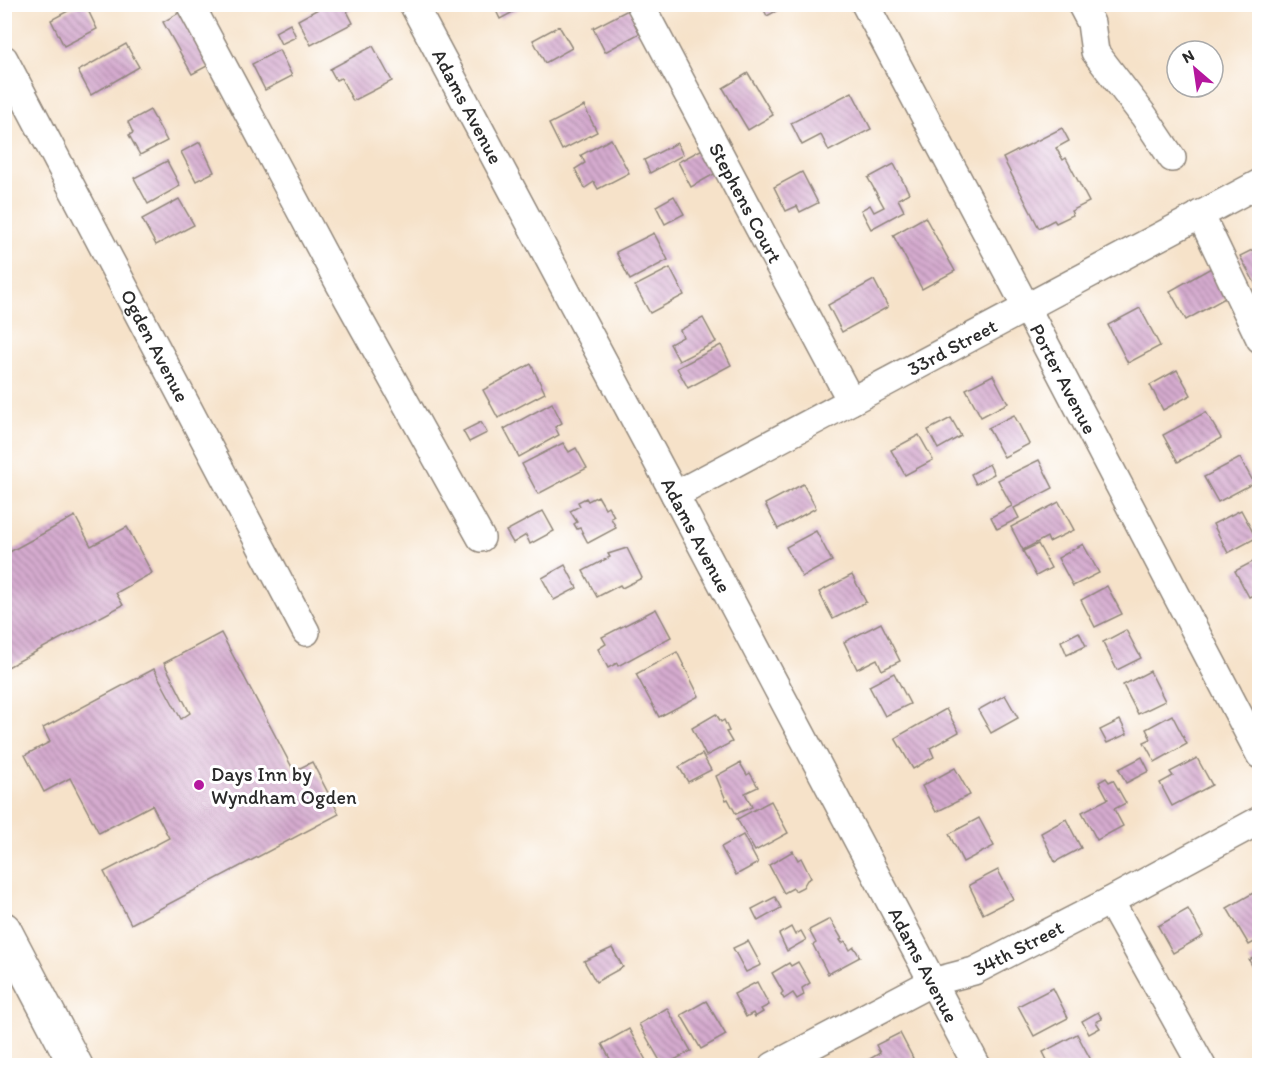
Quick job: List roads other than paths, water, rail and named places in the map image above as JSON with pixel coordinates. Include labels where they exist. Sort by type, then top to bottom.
[{"type":"main road","points":[[4,929],[76,1065]]},
{"type":"street","points":[[190,4],[339,283],[481,538]]},
{"type":"street","name":"Adams Avenue","points":[[413,4],[977,1065]]},
{"type":"street","name":"Stephens Court","points":[[640,4],[851,402]]},
{"type":"street","name":"Porter Avenue","points":[[865,4],[1260,755]]},
{"type":"street","points":[[1081,4],[1091,23],[1095,52],[1144,116],[1172,158]]},
{"type":"street","name":"Ogden Avenue","points":[[4,59],[306,632]]},
{"type":"street","name":"33rd Street","points":[[675,495],[1260,183]]},
{"type":"street","points":[[1200,214],[1260,339]]},
{"type":"street","name":"34th Street","points":[[773,1065],[932,982],[974,970],[1110,901],[1260,820]]},
{"type":"street","points":[[1110,901],[1202,1065]]},
{"type":"place","name":"Days Inn by Wyndham Ogden","points":[[199,785]]}]
